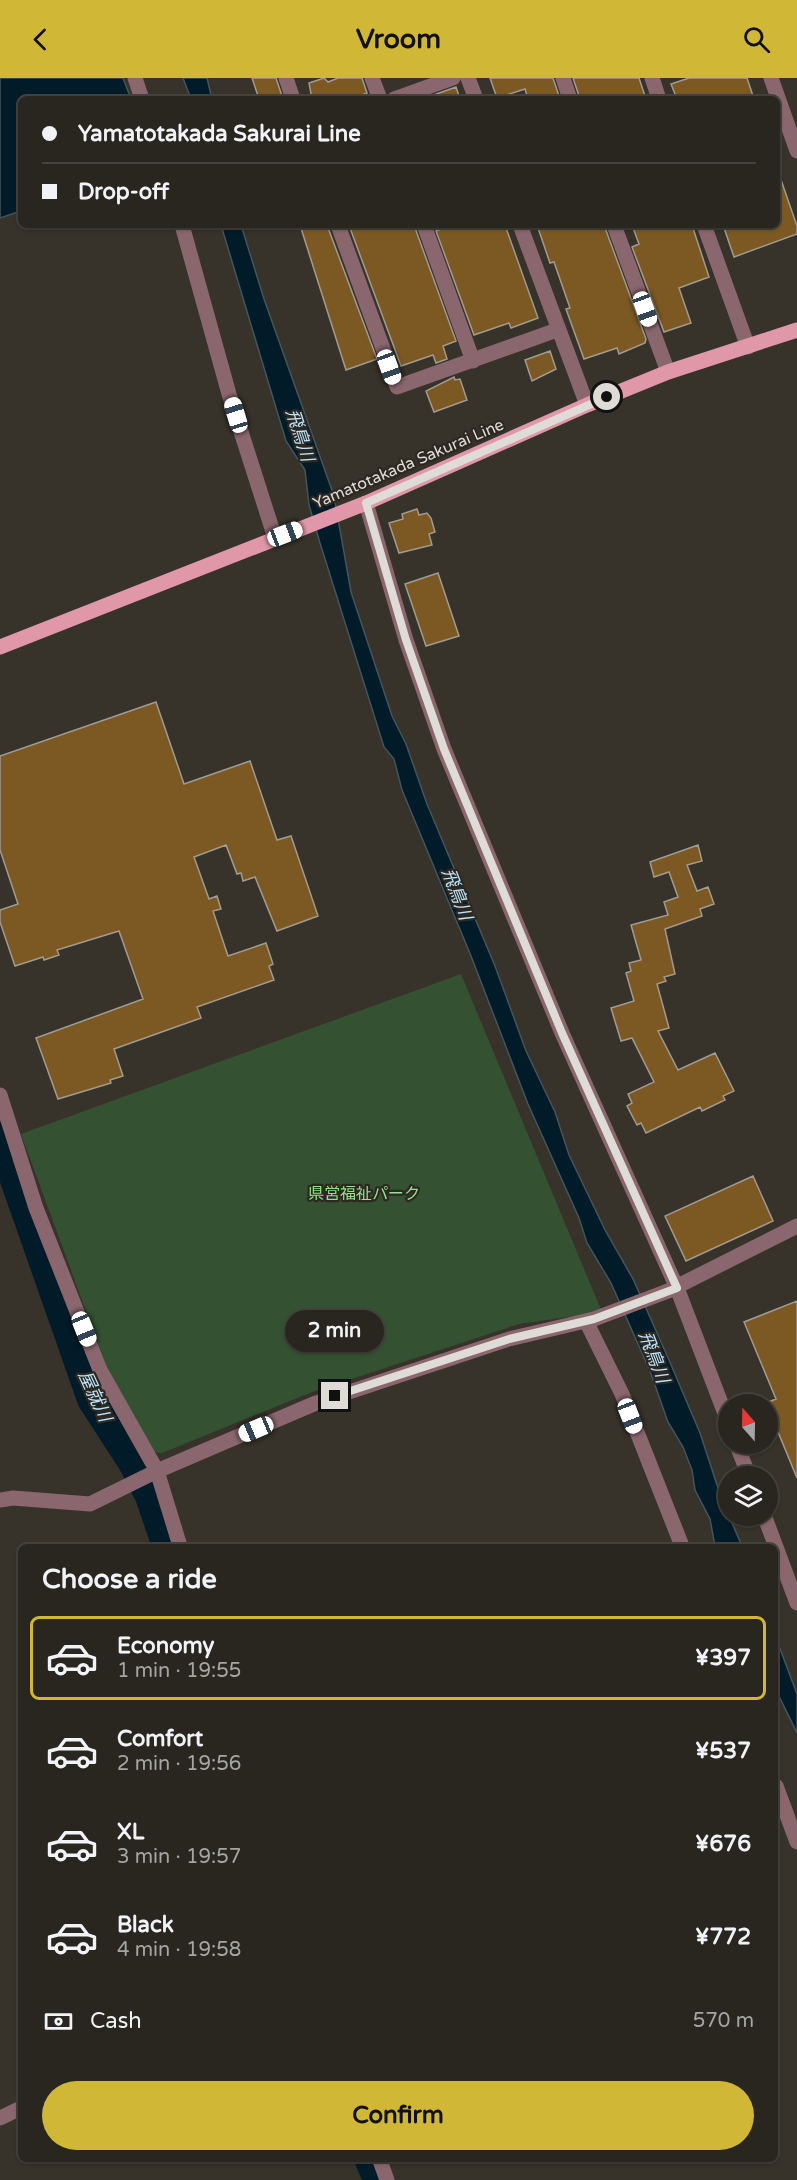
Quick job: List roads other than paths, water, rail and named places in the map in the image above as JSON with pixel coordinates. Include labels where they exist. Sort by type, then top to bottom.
[{"type":"main road","name":"Yamatotakada Sakurai Line","points":[[0,647],[362,505],[587,405],[668,372],[797,330]]},
{"type":"street","points":[[135,78],[141,96]]},
{"type":"street","points":[[286,78],[292,96]]},
{"type":"street","points":[[372,78],[379,96]]},
{"type":"street","points":[[402,96],[453,78]]},
{"type":"street","points":[[468,78],[475,96]]},
{"type":"street","points":[[563,78],[569,96]]},
{"type":"street","points":[[652,78],[658,96]]},
{"type":"street","points":[[771,78],[777,96]]},
{"type":"street","points":[[780,103],[797,151]]},
{"type":"street","points":[[183,228],[230,394],[280,536]]},
{"type":"street","points":[[339,228],[396,387],[557,330]]},
{"type":"street","points":[[425,228],[473,361]]},
{"type":"street","points":[[521,228],[557,330],[587,405]]},
{"type":"street","points":[[615,228],[668,372]]},
{"type":"street","points":[[705,228],[748,347]]},
{"type":"street","points":[[362,505],[444,749],[718,1398]]},
{"type":"street","points":[[0,1095],[36,1208],[100,1370],[153,1472],[179,1544]]},
{"type":"street","points":[[0,1500],[13,1498],[90,1504],[153,1472],[316,1403],[509,1339],[590,1320],[672,1290],[797,1226]]},
{"type":"street","points":[[590,1320],[681,1544]]},
{"type":"street","points":[[768,1526],[775,1544]]},
{"type":"street","points":[[778,1552],[797,1603]]},
{"type":"street","points":[[778,1791],[797,1842]]},
{"type":"street","points":[[0,2118],[18,2109]]},
{"type":"street","points":[[380,2162],[387,2180]]},
{"type":"water","points":[[0,78],[123,78],[130,96],[18,96],[18,212],[0,218]]},
{"type":"water","points":[[183,78],[207,78],[211,96],[190,96]]},
{"type":"water","name":"飛鳥川","points":[[222,228],[242,228],[264,299],[334,496],[351,592],[392,716],[406,744],[427,804],[495,966],[526,1051],[555,1112],[569,1155],[605,1230],[633,1279],[700,1433],[718,1488],[718,1526],[733,1526],[741,1544],[715,1544],[710,1519],[695,1490],[692,1470],[683,1447],[668,1422],[650,1371],[611,1283],[587,1243],[579,1218],[528,1104],[471,956],[402,790],[394,759],[384,747],[309,505],[305,470],[286,441]]},
{"type":"water","points":[[778,1643],[797,1694],[797,1733],[778,1694]]},
{"type":"waterway","name":"屋就川","points":[[0,1137],[92,1399],[134,1464],[150,1496],[166,1544]]},
{"type":"waterway","name":"屋就川","points":[[371,2162],[378,2180]]},
{"type":"park label","name":"県営福祉パーク","points":[[364,1193]]}]
